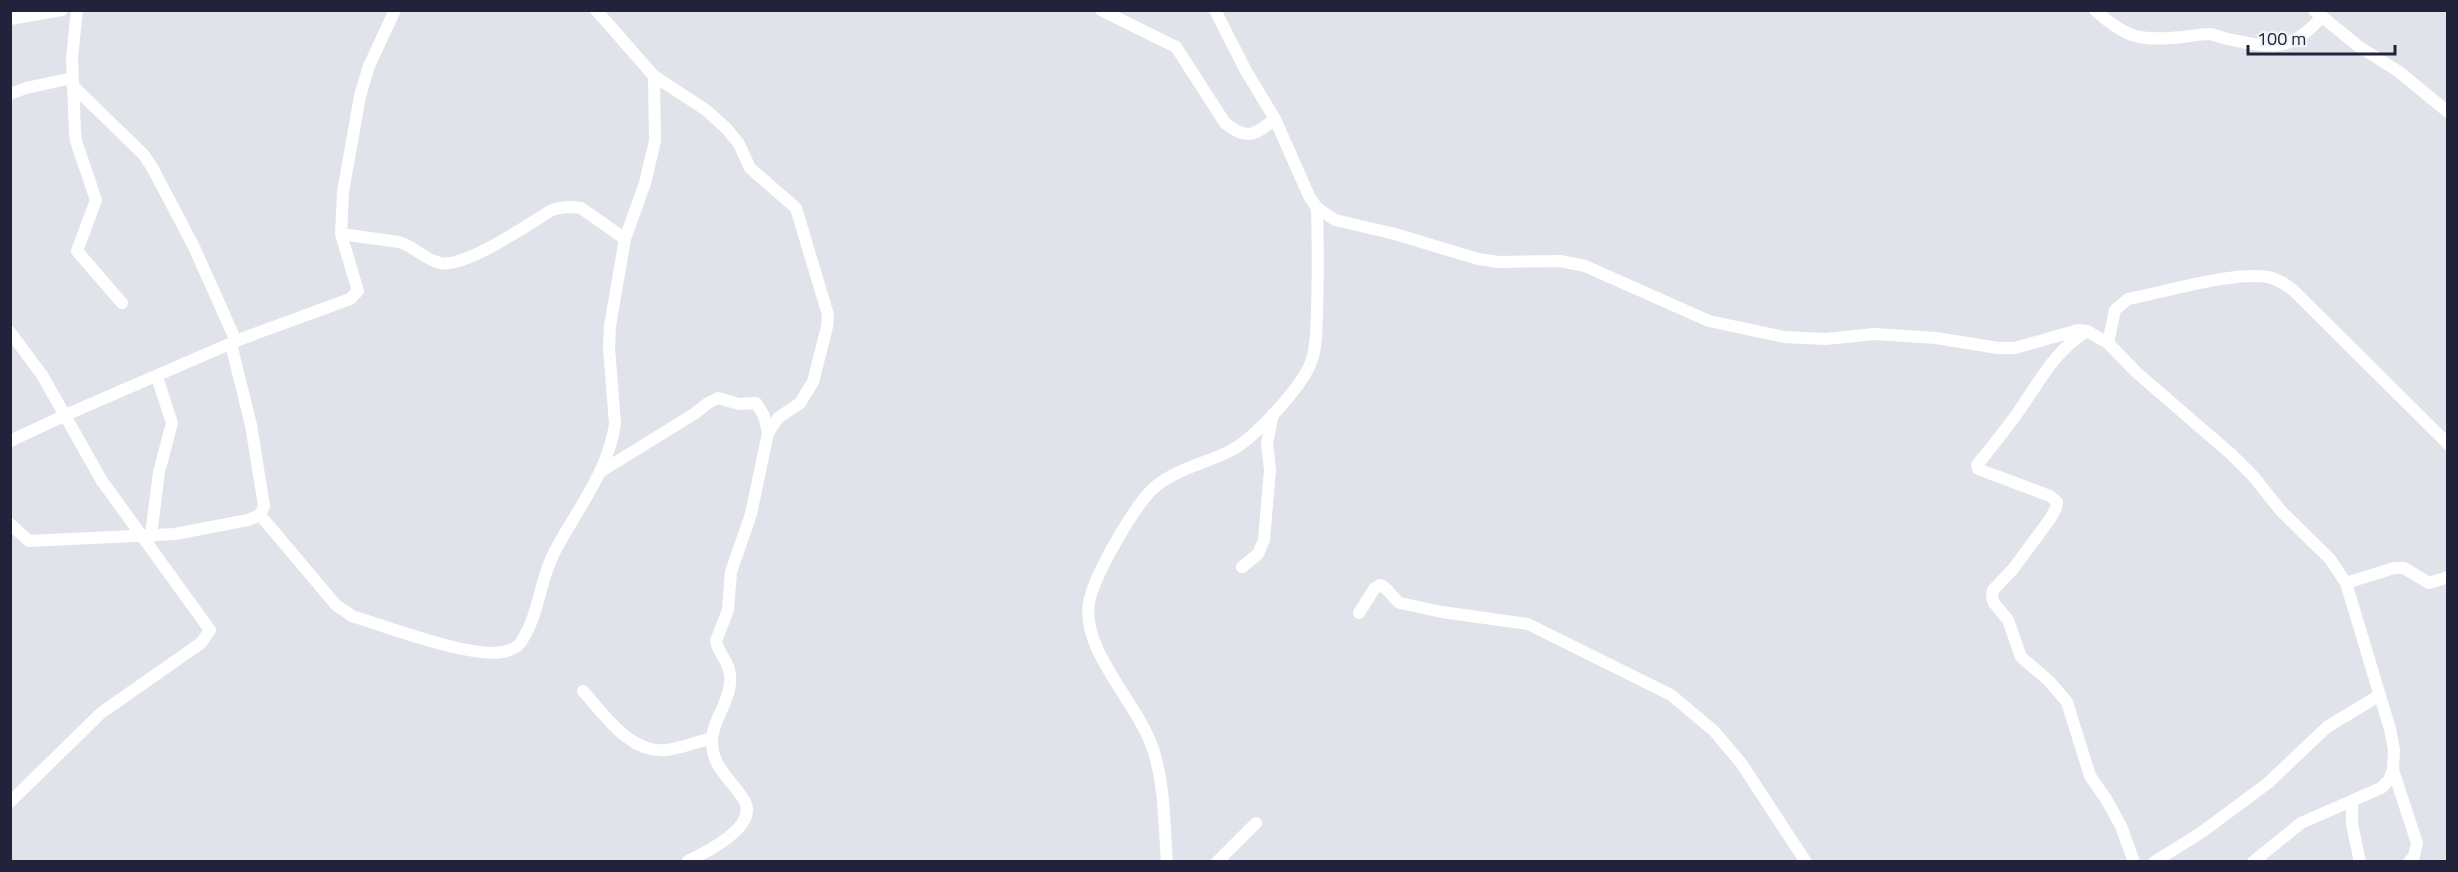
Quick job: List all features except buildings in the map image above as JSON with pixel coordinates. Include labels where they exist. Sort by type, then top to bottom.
[{"type":"street","points":[[10,19],[62,10]]},
{"type":"street","points":[[77,10],[72,58],[76,141],[96,200],[77,251],[122,303]]},
{"type":"street","points":[[10,441],[233,342],[357,295],[358,291],[341,234],[343,192],[360,96],[369,66],[395,10]]},
{"type":"street","points":[[596,10],[654,76],[705,110],[728,129],[739,144],[750,168],[790,201],[800,215],[828,315],[817,370],[807,394],[795,408],[778,418],[768,433],[751,513],[730,572],[728,610],[716,641],[729,669],[730,677],[722,713],[712,738],[712,747],[722,772],[744,799],[747,806],[746,814],[728,839],[688,861]]},
{"type":"street","points":[[1101,10],[1176,47],[1225,123],[1236,132],[1248,135],[1260,131],[1275,119]]},
{"type":"street","points":[[1167,861],[1161,785],[1153,747],[1090,634],[1089,602],[1093,588],[1117,541],[1145,497],[1156,486],[1172,476],[1242,445],[1300,382],[1312,360],[1315,343],[1318,267],[1317,208],[1275,119],[1246,71],[1215,10]]},
{"type":"street","points":[[2095,10],[2112,26],[2127,34],[2150,40],[2210,34],[2259,46],[2282,45],[2297,41],[2309,32],[2318,13],[2358,46],[2397,71],[2448,112]]},
{"type":"street","points":[[260,515],[345,612],[481,652],[506,652],[523,640],[534,619],[554,552],[586,501],[614,436],[610,327],[625,239],[645,183],[655,141],[654,76]]},
{"type":"street","points":[[10,94],[26,88],[72,82]]},
{"type":"street","points":[[10,524],[29,541],[147,538],[248,520],[260,515],[264,506],[251,425],[233,342],[194,247],[144,155],[72,82]]},
{"type":"street","points":[[341,234],[408,244],[431,260],[448,264],[478,254],[552,210],[559,207],[581,207],[625,239]]},
{"type":"street","points":[[1317,208],[1335,220],[1395,234],[1478,259],[1499,262],[1560,261],[1585,266],[1709,321],[1784,337],[1826,339],[1874,334],[1936,338],[1998,348],[2014,348],[2038,343],[2070,331],[2087,331],[2108,343],[2136,372],[2253,476],[2281,511],[2330,559],[2346,583],[2380,695],[2394,750],[2393,770],[2389,780],[2381,788],[2301,823],[2262,859]]},
{"type":"street","points":[[2108,343],[2115,310],[2128,299],[2240,277],[2270,278],[2293,290],[2448,444]]},
{"type":"street","points":[[2087,331],[2066,345],[2041,376],[2023,406],[1977,465],[1978,469],[2050,496],[2057,502],[2050,519],[2013,569],[1992,590],[1992,596],[1994,603],[2008,620],[2021,657],[2049,681],[2067,702],[2090,776],[2116,817],[2134,861]]},
{"type":"street","points":[[10,332],[42,375],[95,470],[147,538],[209,627],[210,634],[201,644],[175,663],[101,713],[10,802]]},
{"type":"street","points":[[147,538],[159,472],[172,423],[157,377]]},
{"type":"street","points":[[600,472],[714,399],[724,399],[740,404],[756,403],[764,416],[768,433]]},
{"type":"street","points":[[1242,567],[1258,554],[1264,540],[1270,470],[1267,443],[1273,413]]},
{"type":"street","points":[[2346,583],[2394,568],[2404,568],[2429,583],[2448,577]]},
{"type":"street","points":[[1359,613],[1374,589],[1380,585],[1385,587],[1400,603],[1442,612],[1528,624],[1671,695],[1714,731],[1741,763],[1806,861]]},
{"type":"street","points":[[583,691],[622,733],[647,747],[666,750],[712,738]]},
{"type":"street","points":[[2154,861],[2202,832],[2268,783],[2327,727],[2380,695]]},
{"type":"street","points":[[2393,770],[2417,843],[2414,856],[2409,861]]},
{"type":"street","points":[[2352,801],[2352,824],[2360,861]]},
{"type":"street","points":[[1217,861],[1256,824]]}]
